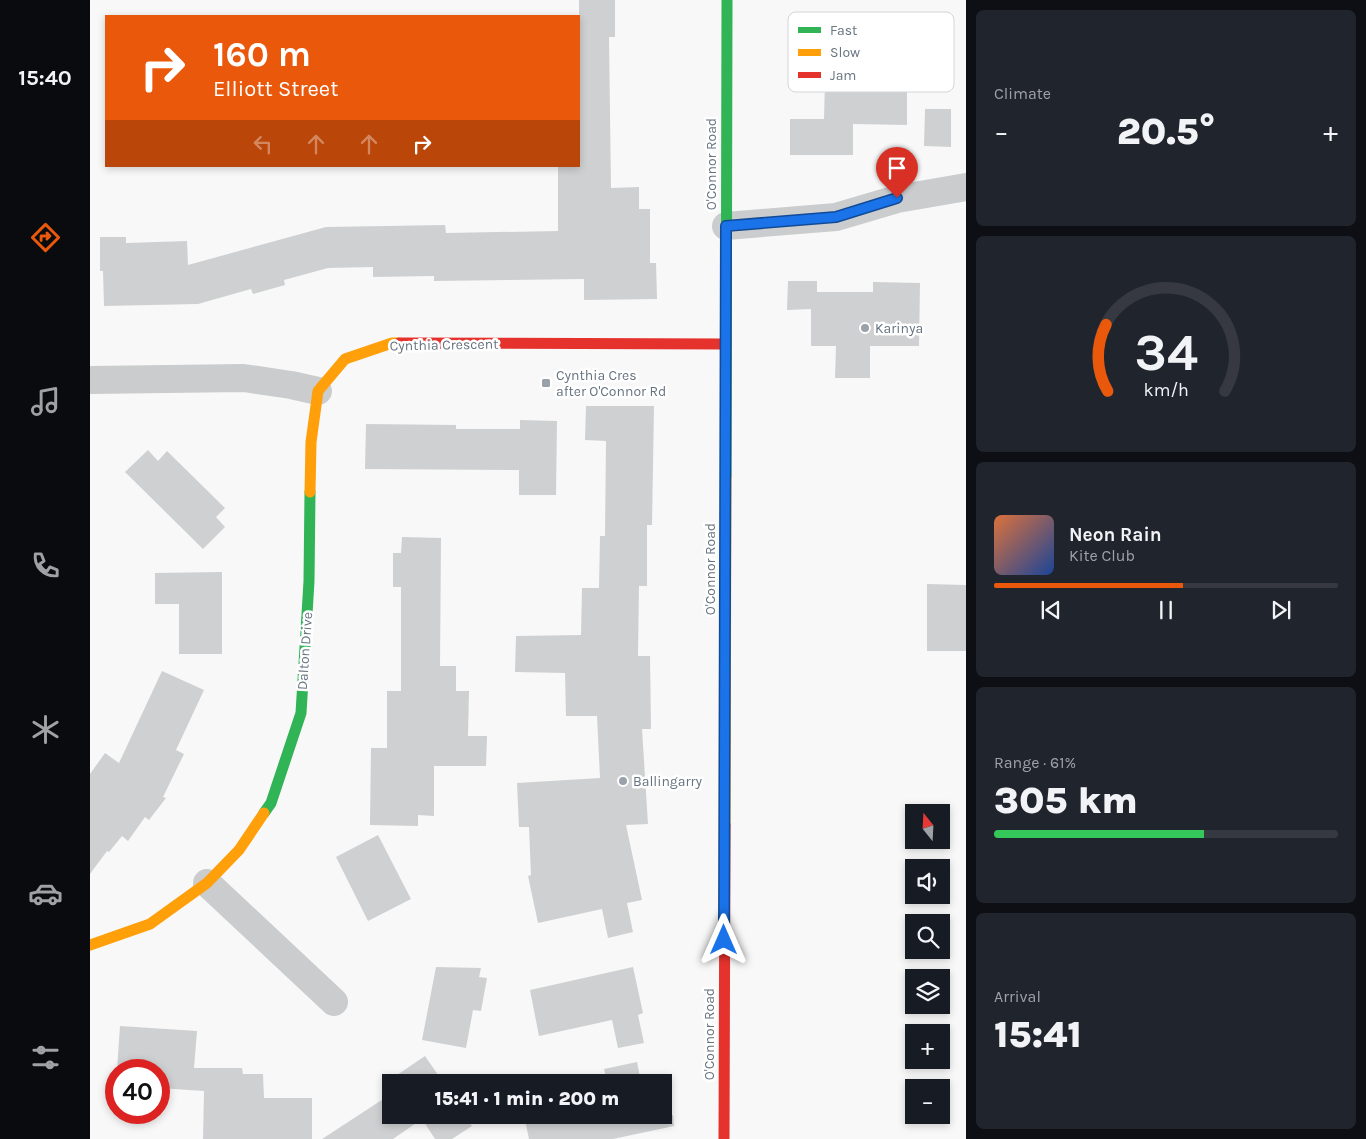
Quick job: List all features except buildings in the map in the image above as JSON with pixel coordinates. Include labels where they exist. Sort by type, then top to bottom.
[{"type":"street","name":"O'Connor Road","points":[[724,1139],[727,0]]},
{"type":"street","points":[[726,226],[836,217],[897,198],[966,187]]},
{"type":"street","name":"Cynthia Crescent","points":[[318,391],[345,359],[392,343],[726,344]]},
{"type":"street","points":[[90,380],[244,378],[318,391]]},
{"type":"street","name":"Dalton Drive","points":[[90,946],[150,924],[207,883],[239,850],[271,803],[301,713],[310,581],[311,442],[318,391]]},
{"type":"street","points":[[207,883],[334,1002]]},
{"type":"traffic: fast","points":[[726,476],[727,0]]},
{"type":"traffic: fast","points":[[264,813],[271,803],[301,713],[309,581],[310,492]]},
{"type":"traffic: slow","points":[[310,492],[311,442],[318,391],[345,359],[392,343],[399,343]]},
{"type":"traffic: slow","points":[[725,825],[726,476]]},
{"type":"traffic: slow","points":[[90,945],[150,924],[207,883],[239,850],[264,813]]},
{"type":"traffic: jam","points":[[399,343],[726,344]]},
{"type":"traffic: jam","points":[[724,1139],[725,825]]},
{"type":"place","name":"Karinya","points":[[865,328]]},
{"type":"place","name":"Cynthia Cres after O'Connor Rd","points":[[546,383]]},
{"type":"place","name":"Ballingarry","points":[[623,781]]},
{"type":"route","points":[[724,940],[726,226],[836,217],[897,198]]}]
